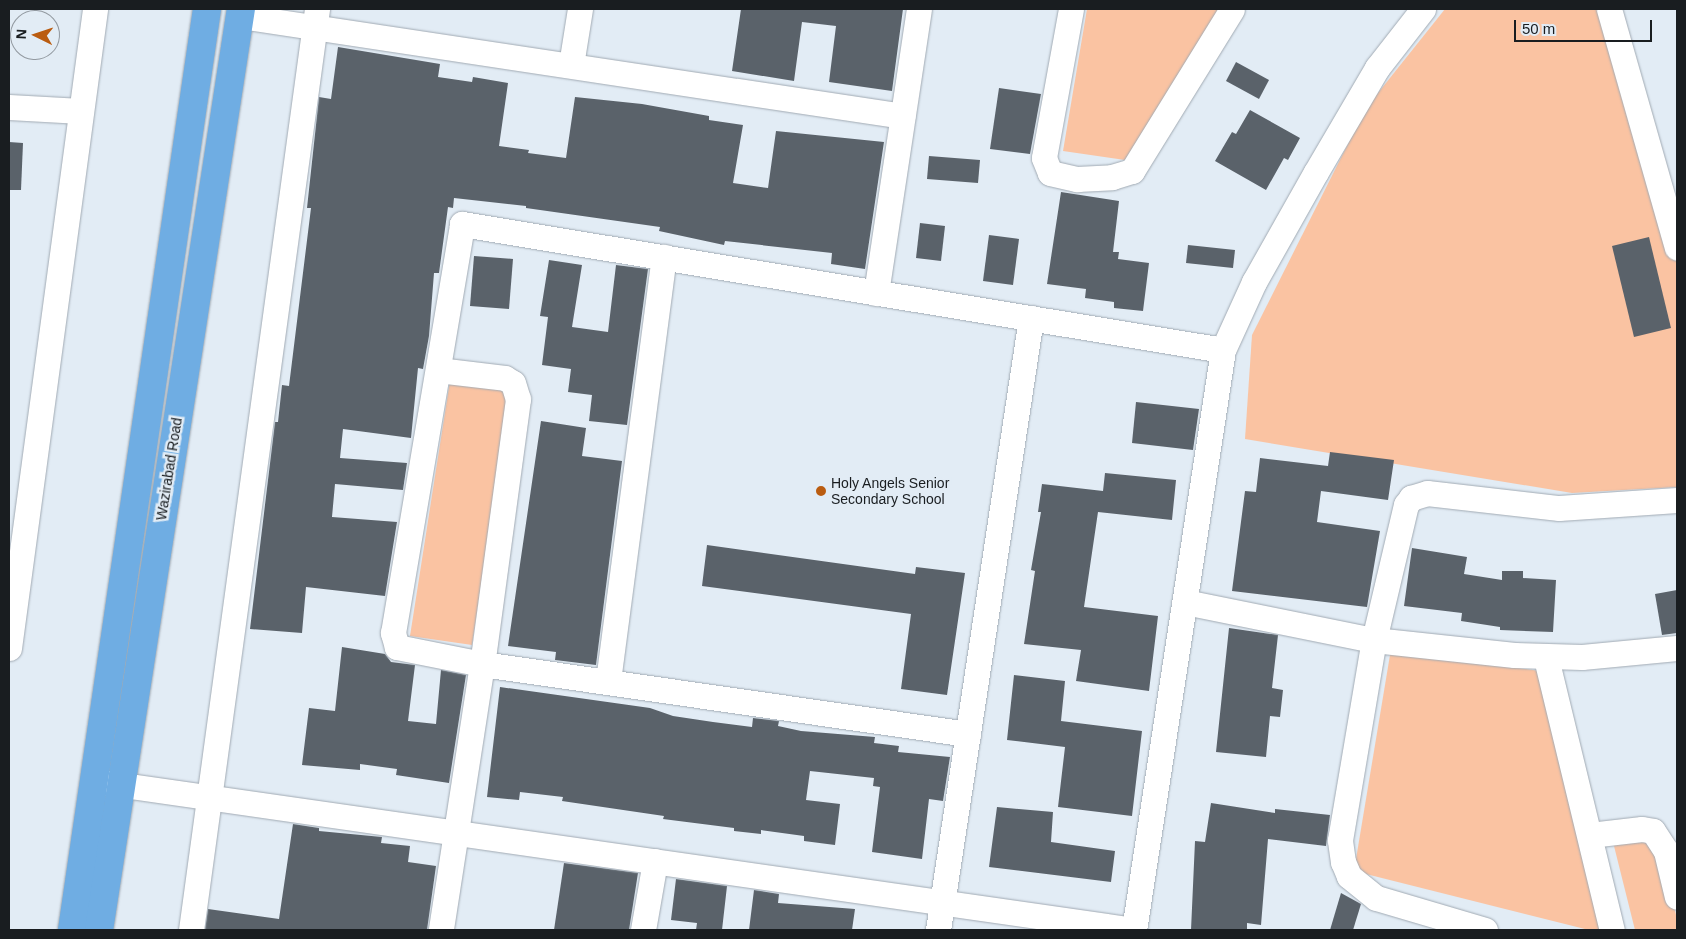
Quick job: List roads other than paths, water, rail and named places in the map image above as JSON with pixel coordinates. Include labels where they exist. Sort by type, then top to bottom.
[{"type":"highway","name":"Wazirabad Road","points":[[72,930],[208,9]]},
{"type":"highway","name":"Wazirabad Road","points":[[100,930],[240,12]]},
{"type":"street","points":[[9,648],[15,532],[81,111],[95,9]]},
{"type":"street","points":[[571,65],[580,9]]},
{"type":"street","points":[[876,292],[919,9]]},
{"type":"street","points":[[1071,9],[1044,158],[1050,173],[1077,179],[1112,177],[1132,171],[1232,9]]},
{"type":"street","points":[[94,781],[122,783],[1134,930],[1223,350],[1254,282],[1316,172],[1377,68],[1423,9]]},
{"type":"street","points":[[1609,9],[1677,241]]},
{"type":"street","points":[[240,12],[316,18],[571,65],[903,116]]},
{"type":"street","points":[[191,930],[316,18]]},
{"type":"street","points":[[9,107],[81,111]]},
{"type":"street","points":[[968,734],[899,726],[608,681],[482,664],[404,650],[393,640],[462,224],[1223,350]]},
{"type":"street","points":[[608,681],[664,257]]},
{"type":"street","points":[[938,930],[1031,318]]},
{"type":"street","points":[[438,370],[505,378],[513,383],[517,394],[482,664],[441,930]]},
{"type":"street","points":[[1484,930],[1376,898],[1349,876],[1343,862],[1340,840],[1374,640],[1406,505],[1418,494],[1559,508],[1677,500]]},
{"type":"street","points":[[1185,602],[1374,640],[1546,658],[1677,648]]},
{"type":"street","points":[[1546,658],[1612,930]]},
{"type":"street","points":[[1590,835],[1642,829],[1653,831],[1666,851],[1677,897]]},
{"type":"street","points":[[643,930],[655,861]]},
{"type":"place","name":"Holy Angels Senior Secondary School","points":[[821,491]]}]
